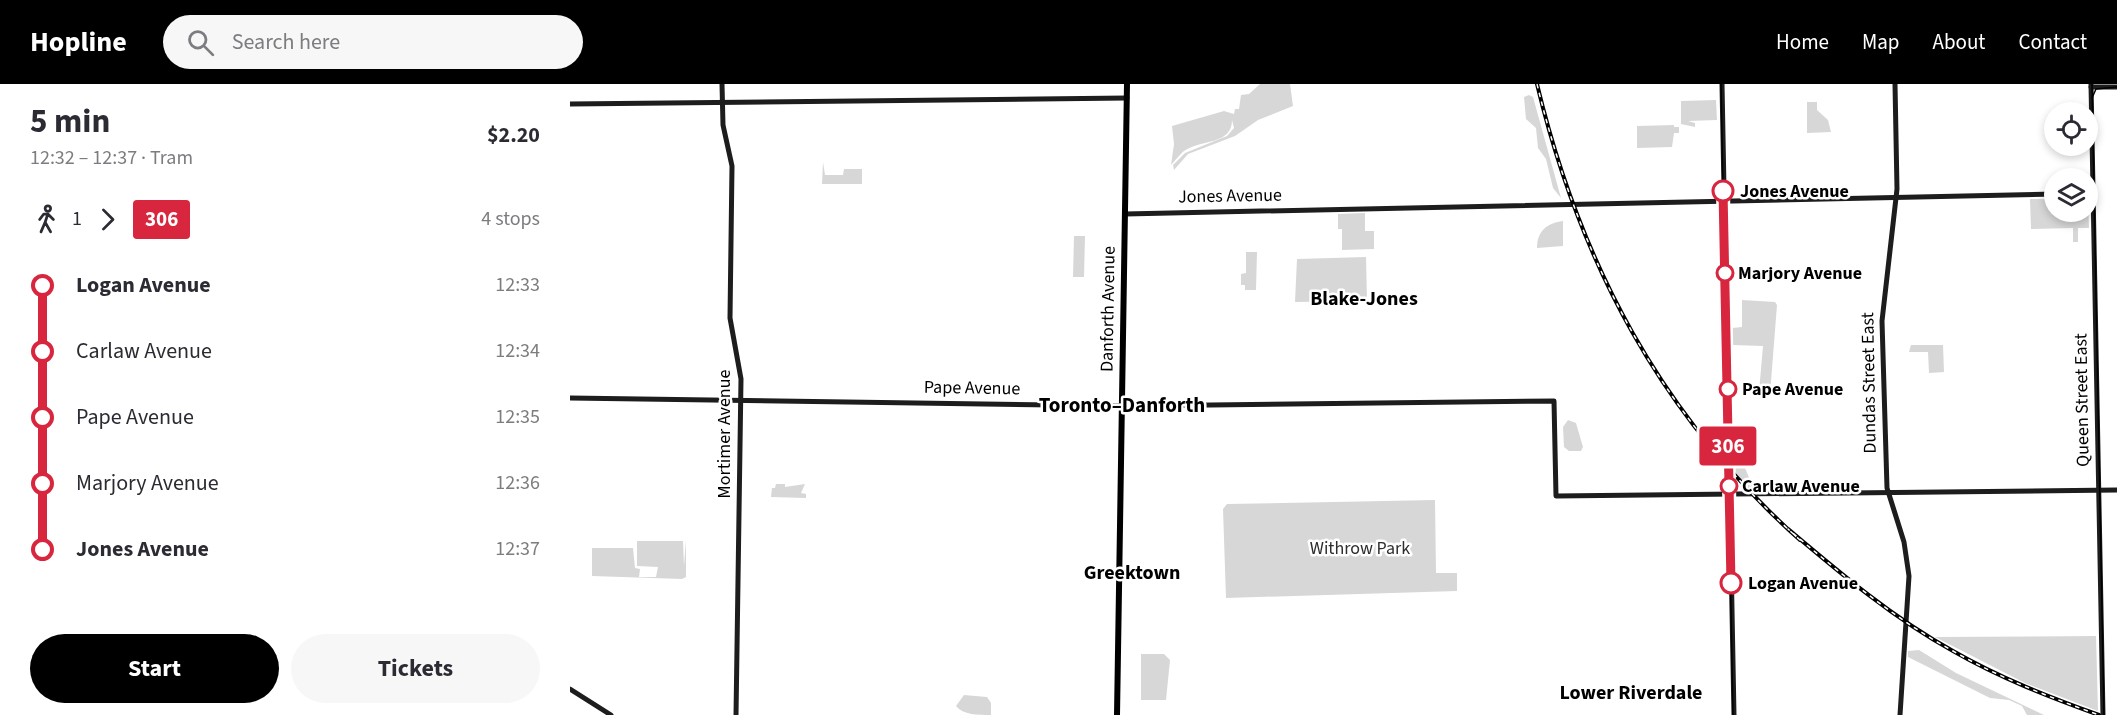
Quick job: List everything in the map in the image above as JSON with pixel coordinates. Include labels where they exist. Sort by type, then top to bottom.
[{"type":"main road","name":"Mortimer Avenue","points":[[722,84],[723,125],[732,166],[730,318],[741,373],[736,715]]},
{"type":"main road","name":"Danforth Avenue","points":[[1117,715],[1127,84]]},
{"type":"main road","points":[[1722,84],[1734,715]]},
{"type":"main road","name":"Dundas Street East","points":[[1895,84],[1897,197],[1882,309],[1887,492],[1904,542],[1910,576],[1900,715]]},
{"type":"main road","points":[[2091,86],[2117,87]]},
{"type":"main road","name":"Queen Street East","points":[[2091,86],[2091,168]]},
{"type":"main road","points":[[570,104],[1127,99]]},
{"type":"main road","name":"Jones Avenue","points":[[1125,214],[2044,194]]},
{"type":"main road","name":"Queen Street East","points":[[2092,222],[2103,715]]},
{"type":"main road","name":"Pape Avenue","points":[[570,398],[1122,405],[1554,401],[1556,495],[1730,493]]},
{"type":"main road","points":[[1730,493],[2117,490]]},
{"type":"main road","points":[[570,689],[611,715]]},
{"type":"green space","points":[[1260,84],[1290,84],[1293,106],[1258,120],[1235,136],[1188,154],[1174,170],[1173,165],[1185,153],[1227,136],[1234,128],[1232,120],[1231,128],[1222,138],[1191,147],[1171,165],[1174,144],[1172,126],[1224,111],[1234,114],[1235,109],[1239,109],[1241,95],[1249,94]]},
{"type":"green space","points":[[1529,95],[1533,97],[1561,198],[1553,188],[1546,159],[1538,148],[1536,128],[1526,119],[1524,97]]},
{"type":"green space","points":[[1716,100],[1717,120],[1688,121],[1695,123],[1695,127],[1681,124],[1681,101]]},
{"type":"green space","points":[[1807,102],[1817,102],[1817,110],[1828,120],[1831,132],[1807,133]]},
{"type":"green space","points":[[1674,125],[1674,127],[1679,127],[1679,133],[1674,133],[1672,147],[1637,148],[1637,126]]},
{"type":"green space","points":[[823,162],[825,175],[843,175],[844,169],[862,169],[862,184],[822,184]]},
{"type":"green space","points":[[2030,199],[2044,199],[2044,222],[2089,222],[2089,228],[2078,228],[2078,242],[2073,242],[2073,228],[2031,229]]},
{"type":"green space","points":[[1365,213],[1365,231],[1374,231],[1374,249],[1342,250],[1342,229],[1338,229],[1338,214]]},
{"type":"green space","points":[[1563,221],[1563,246],[1537,248],[1537,242],[1544,229]]},
{"type":"green space","points":[[1074,236],[1085,236],[1084,277],[1073,277]]},
{"type":"green space","points":[[1246,252],[1257,252],[1256,290],[1245,290],[1245,285],[1241,285],[1241,274],[1246,273]]},
{"type":"green space","points":[[1366,257],[1367,301],[1295,302],[1297,259]]},
{"type":"green space","points":[[1742,300],[1775,302],[1777,305],[1770,394],[1759,392],[1763,346],[1732,345],[1732,328],[1742,327]]},
{"type":"green space","points":[[1911,345],[1943,345],[1944,372],[1929,373],[1928,352],[1909,352]]},
{"type":"green space","points":[[1568,420],[1576,423],[1583,447],[1581,451],[1569,451],[1564,447],[1563,427]]},
{"type":"green space","points":[[1734,427],[1742,443],[1737,449],[1753,487],[1751,489],[1734,472]]},
{"type":"green space","points":[[776,484],[785,484],[785,487],[805,484],[801,493],[806,494],[806,498],[771,497],[772,488],[775,488]]},
{"type":"green space","name":"Withrow Park","points":[[1435,500],[1436,573],[1457,573],[1457,591],[1226,598],[1223,509],[1227,504]]},
{"type":"green space","points":[[686,540],[686,577],[682,579],[592,576],[592,548],[633,548],[635,568],[640,569],[639,577],[656,577],[658,567],[637,566],[637,541],[683,541],[684,566]]},
{"type":"green space","points":[[2096,636],[2098,711],[2025,683],[1935,637]]},
{"type":"green space","points":[[1919,650],[1956,673],[2044,715],[2027,715],[2022,706],[2009,700],[1990,698],[1908,657],[1908,651]]},
{"type":"green space","points":[[1141,654],[1164,654],[1170,660],[1166,700],[1141,700]]},
{"type":"green space","points":[[964,695],[987,697],[991,703],[991,715],[971,714],[959,709],[956,706]]},
{"type":"tram line","points":[[1721,84],[1733,715]]},
{"type":"tram line","points":[[2092,84],[2104,715]]},
{"type":"tram line","points":[[2092,98],[2096,89],[2117,87]]},
{"type":"tram line","name":"306","points":[[1723,191],[1731,583]]},
{"type":"railway","points":[[1537,84],[1555,150],[1602,274],[1632,333],[1667,388],[1706,442],[1751,492],[1800,540],[1788,529],[1808,546],[1827,562],[1909,624],[1971,661],[2043,694],[2099,715]]},
{"type":"place","name":"Jones Avenue","points":[[1723,191]]},
{"type":"place","name":"Marjory Avenue","points":[[1725,273]]},
{"type":"place","name":"Pape Avenue","points":[[1728,389]]},
{"type":"place","name":"Carlaw Avenue","points":[[1729,486]]},
{"type":"place","name":"Logan Avenue","points":[[1731,583]]},
{"type":"district","name":"Blake-Jones","points":[[1364,299]]},
{"type":"district","name":"Toronto–Danforth","points":[[1122,405]]},
{"type":"district","name":"Greektown","points":[[1132,573]]},
{"type":"district","name":"Lower Riverdale","points":[[1631,693]]}]
